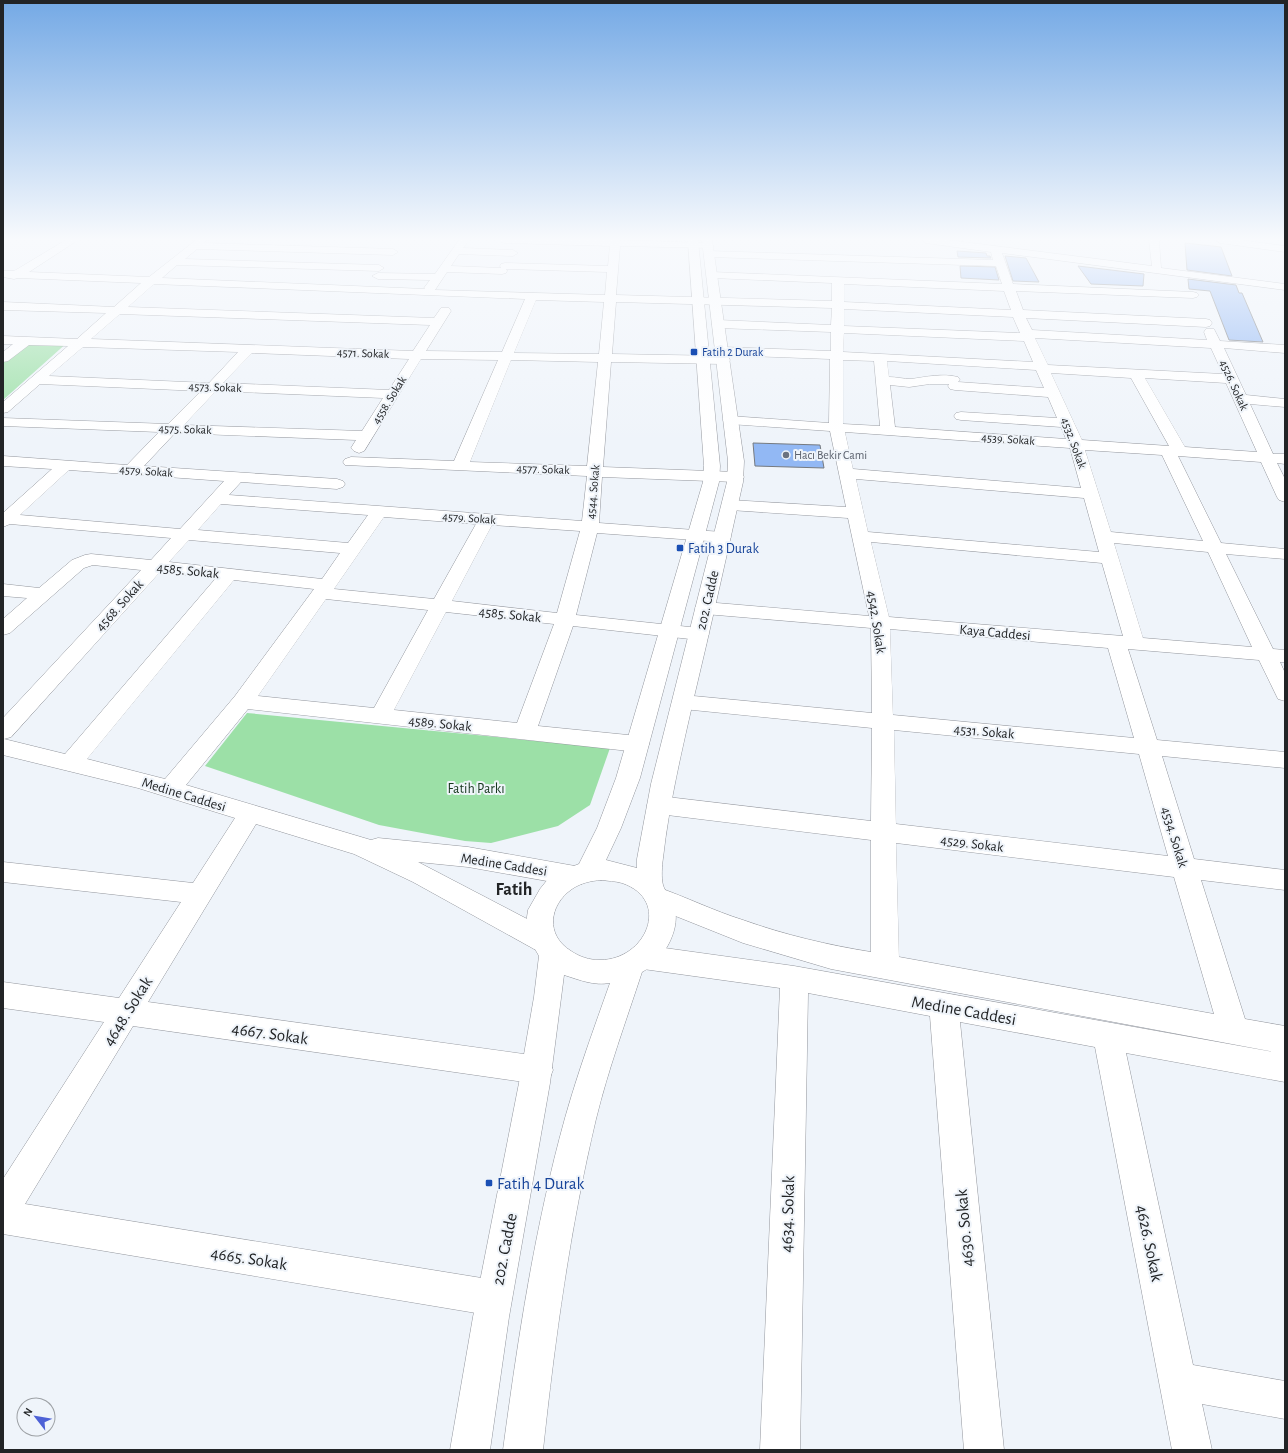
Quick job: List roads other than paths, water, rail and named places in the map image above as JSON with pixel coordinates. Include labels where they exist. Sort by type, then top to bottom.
[{"type":"street","points":[[54,308],[438,322]]},
{"type":"street","points":[[3,409],[120,308]]},
{"type":"street","points":[[281,327],[299,308]]},
{"type":"street","name":"4558. Sokak","points":[[322,507],[447,308]]},
{"type":"street","points":[[460,466],[527,308]]},
{"type":"street","name":"4544. Sokak","points":[[525,732],[566,620],[590,527],[609,308]]},
{"type":"street","name":"202. Cadde","points":[[581,874],[620,801],[670,631],[711,476],[703,360],[706,308]]},
{"type":"street","name":"202. Cadde","points":[[654,893],[650,859],[659,805],[736,477],[736,461],[718,324],[710,308]]},
{"type":"street","name":"4542. Sokak","points":[[838,308],[836,427],[880,622],[882,650],[884,721],[885,968]]},
{"type":"street","points":[[894,308],[1206,323]]},
{"type":"street","name":"4532. Sokak","points":[[1016,308],[1076,444],[1110,558],[1126,643]]},
{"type":"street","name":"4526. Sokak","points":[[1199,308],[1285,497]]},
{"type":"street","points":[[718,324],[1028,335],[1285,349]]},
{"type":"street","points":[[131,470],[212,387],[255,349],[271,338]]},
{"type":"street","name":"4571. Sokak","points":[[3,340],[417,355],[605,359],[703,360],[722,356],[837,355],[1232,379]]},
{"type":"street","points":[[3,358],[27,340]]},
{"type":"street","points":[[880,357],[888,431]]},
{"type":"street","points":[[949,361],[965,436]]},
{"type":"street","points":[[1136,374],[1173,451],[1215,548],[1285,694]]},
{"type":"street","name":"4573. Sokak","points":[[37,380],[393,394]]},
{"type":"street","points":[[883,380],[910,383],[930,380],[1053,393]]},
{"type":"street","points":[[1241,399],[1285,403]]},
{"type":"street","points":[[961,416],[1067,423]]},
{"type":"street","name":"4539. Sokak","points":[[730,420],[1285,459]]},
{"type":"street","name":"4575. Sokak","points":[[3,422],[367,436]]},
{"type":"street","name":"4579. Sokak","points":[[3,461],[337,484]]},
{"type":"street","name":"4577. Sokak","points":[[351,462],[736,477]]},
{"type":"street","points":[[4,515],[20,506],[66,466]]},
{"type":"street","points":[[846,474],[1091,494]]},
{"type":"street","name":"4568. Sokak","points":[[3,732],[236,478]]},
{"type":"street","name":"4579. Sokak","points":[[216,499],[722,537]]},
{"type":"street","points":[[730,505],[855,514]]},
{"type":"street","points":[[169,790],[243,702],[380,511]]},
{"type":"street","points":[[4,515],[184,534],[353,549]]},
{"type":"street","points":[[380,716],[487,519]]},
{"type":"street","points":[[860,536],[1110,558]]},
{"type":"street","points":[[1104,537],[1285,554]]},
{"type":"street","name":"4585. Sokak","points":[[3,630],[78,564],[85,560],[94,559],[230,574],[440,606],[699,634]]},
{"type":"street","points":[[70,764],[230,574]]},
{"type":"street","points":[[3,590],[44,594]]},
{"type":"street","name":"Kaya Caddesi","points":[[705,608],[1285,656]]},
{"type":"street","name":"4534. Sokak","points":[[1126,643],[1148,747],[1234,1031]]},
{"type":"street","name":"4589. Sokak","points":[[243,702],[638,744]]},
{"type":"street","name":"4531. Sokak","points":[[683,702],[1285,760]]},
{"type":"street","name":"Medine Caddesi","points":[[3,748],[139,780],[362,847],[422,875],[548,947]]},
{"type":"street","name":"4529. Sokak","points":[[659,805],[1285,880]]},
{"type":"street","name":"4648. Sokak","points":[[3,1209],[250,814]]},
{"type":"street","name":"Medine Caddesi","points":[[362,847],[468,857],[581,874]]},
{"type":"street","points":[[602,870],[628,874],[640,880],[654,893],[662,910],[660,935],[653,947],[637,961],[615,970],[599,972],[569,966],[557,958],[548,947],[539,924],[541,912],[553,891],[563,882],[581,874],[602,870]]},
{"type":"street","points":[[3,872],[200,894]]},
{"type":"street","name":"Medine Caddesi","points":[[654,893],[702,917],[776,943],[831,958],[1285,1040]]},
{"type":"street","name":"202. Cadde","points":[[470,1450],[494,1298],[538,1070],[547,1012],[548,947]]},
{"type":"street","points":[[523,1450],[532,1374],[546,1283],[564,1193],[582,1118],[607,1032],[637,961]]},
{"type":"street","name":"Medine Caddesi","points":[[637,961],[715,966],[794,978],[1285,1068]]},
{"type":"street","name":"4634. Sokak","points":[[780,1450],[794,978]]},
{"type":"street","name":"4667. Sokak","points":[[3,995],[538,1070]]},
{"type":"street","name":"4630. Sokak","points":[[944,1006],[984,1450]]},
{"type":"street","name":"4626. Sokak","points":[[1108,1036],[1192,1450]]},
{"type":"street","name":"4665. Sokak","points":[[3,1217],[494,1298]]},
{"type":"street","points":[[1178,1381],[1285,1400]]},
{"type":"place","name":"Fatih 2 Durak","points":[[694,352]]},
{"type":"place","name":"Hacı Bekir Cami","points":[[786,455]]},
{"type":"place","name":"Fatih 3 Durak","points":[[680,548]]},
{"type":"place","name":"Fatih 4 Durak","points":[[489,1183]]},
{"type":"district","name":"Fatih","points":[[514,889]]},
{"type":"park label","name":"Fatih Parkı","points":[[476,788]]}]
